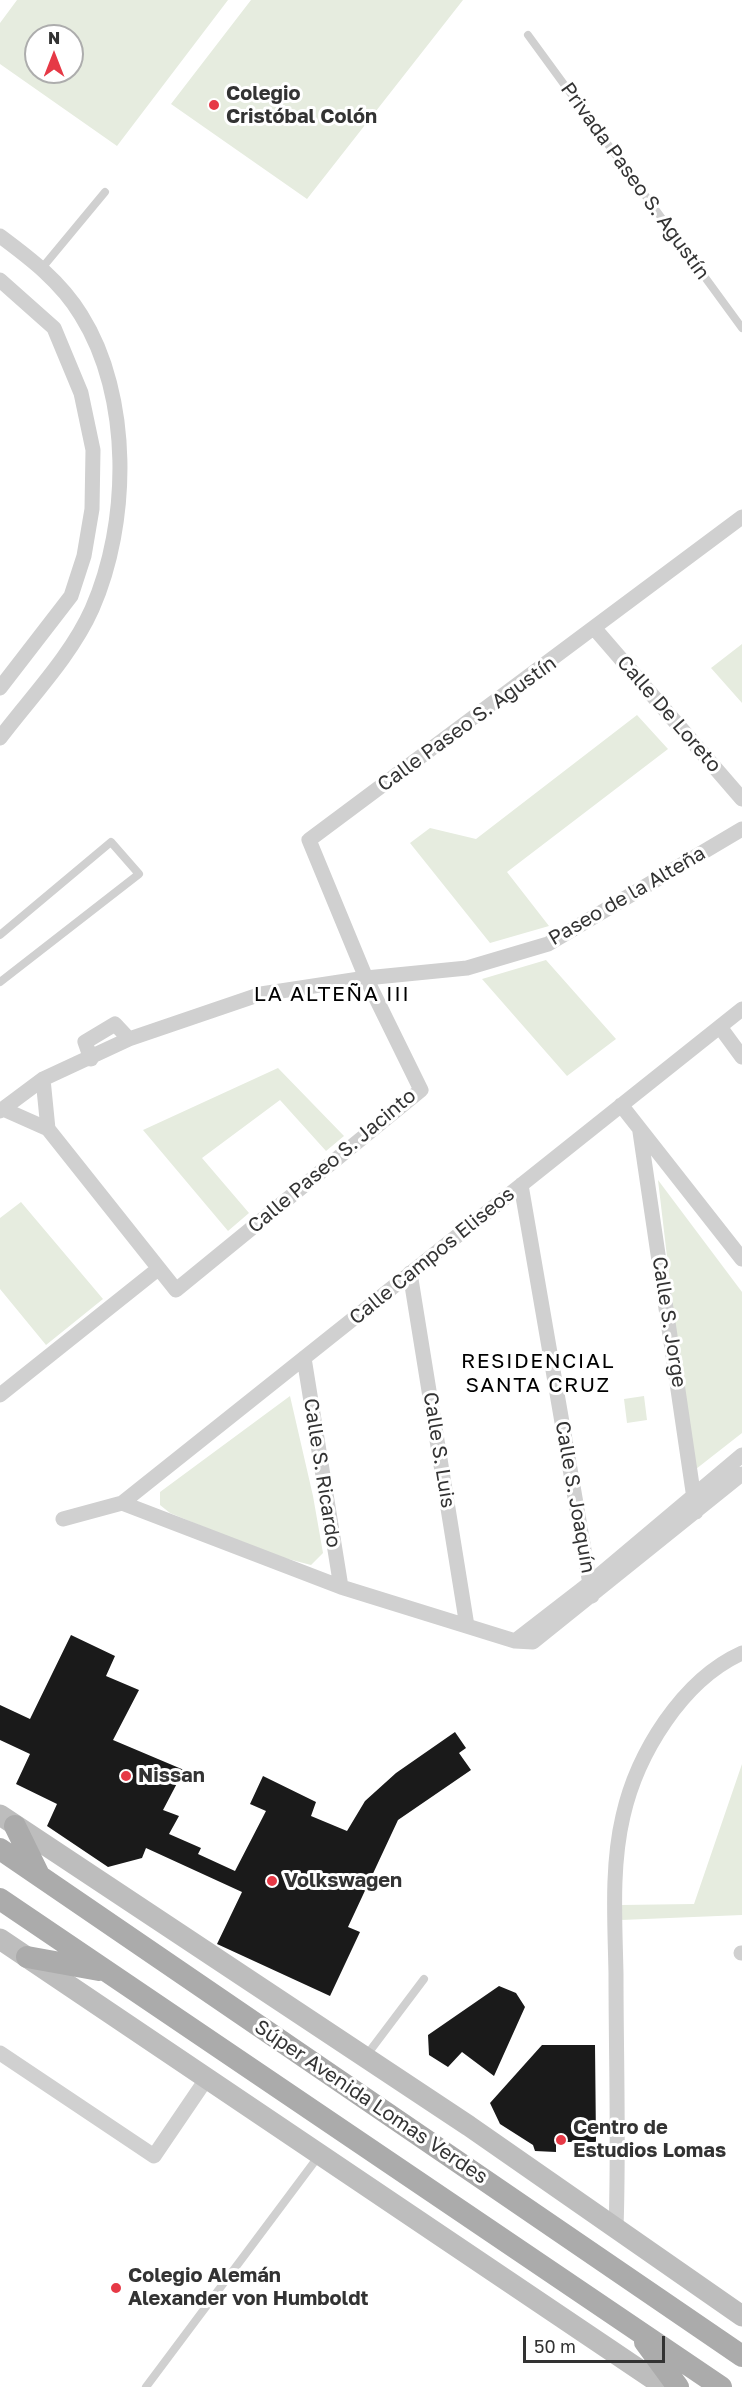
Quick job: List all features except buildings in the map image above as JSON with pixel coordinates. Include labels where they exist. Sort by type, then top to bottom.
[{"type":"main road","name":"Súper Avenida Lomas Verdes","points":[[8,1821],[365,2057],[742,2316]]},
{"type":"main road","points":[[8,1821],[38,1874]]},
{"type":"main road","name":"Súper Avenida Lomas Verdes","points":[[0,1848],[742,2356]]},
{"type":"main road","name":"Súper Avenida Lomas Verdes","points":[[0,1899],[721,2387]]},
{"type":"main road","points":[[0,1939],[321,2153],[665,2387]]},
{"type":"main road","points":[[27,1957],[107,1971]]},
{"type":"main road","points":[[635,2329],[678,2387]]},
{"type":"street","points":[[0,236],[42,268],[82,315],[111,382],[119,441],[120,499],[111,556],[92,609],[72,644],[0,738]]},
{"type":"street","points":[[0,280],[54,328],[81,393],[93,450],[92,509],[84,556],[71,596],[0,688]]},
{"type":"street","name":"Calle Paseo S. Agustín","points":[[366,978],[309,840],[595,629],[742,517]]},
{"type":"street","name":"Calle De Loreto","points":[[595,629],[742,799]]},
{"type":"street","name":"Paseo de la Alteña","points":[[1,1110],[43,1079],[91,1059],[129,1039],[261,994],[366,978],[467,968],[548,944],[742,829]]},
{"type":"street","name":"Calle Paseo S. Jacinto","points":[[158,1269],[176,1290],[421,1090],[366,978]]},
{"type":"street","name":"Calle Campos Eliseos","points":[[63,1519],[122,1503],[742,1009]]},
{"type":"street","points":[[720,1027],[742,1057]]},
{"type":"street","points":[[43,1079],[48,1129]]},
{"type":"street","points":[[621,1105],[640,1132],[742,1258]]},
{"type":"street","points":[[0,1395],[158,1269],[48,1129],[1,1110]]},
{"type":"street","name":"Calle S. Jorge","points":[[640,1132],[696,1512]]},
{"type":"street","name":"Calle S. Joaquín","points":[[521,1185],[591,1590]]},
{"type":"street","name":"Calle S. Luis","points":[[410,1273],[467,1626]]},
{"type":"street","name":"Calle S. Ricardo","points":[[304,1358],[341,1587]]},
{"type":"street","points":[[591,1590],[742,1455]]},
{"type":"street","points":[[122,1503],[341,1587],[515,1641],[591,1590],[696,1512],[742,1474]]},
{"type":"street","points":[[616,2228],[615,1884],[623,1816],[640,1761],[671,1712],[705,1678],[742,1653]]},
{"type":"street","points":[[0,2053],[154,2156],[207,2078]]},
{"type":"lane","name":"Privada Paseo S. Agustín","points":[[528,35],[742,327]]},
{"type":"lane","points":[[42,268],[105,192]]},
{"type":"lane","points":[[0,935],[111,842],[139,874],[0,982]]},
{"type":"lane","points":[[365,2057],[424,1979]]},
{"type":"lane","points":[[146,2387],[321,2153]]},
{"type":"shaded area","points":[[17,0],[228,0],[117,146],[29,84],[84,84],[84,24],[24,24],[24,81],[0,64],[0,23]]},
{"type":"shaded area","points":[[251,0],[463,0],[307,199],[171,104]]},
{"type":"shaded area","points":[[742,644],[742,703],[711,668]]},
{"type":"shaded area","points":[[637,715],[668,749],[507,872],[549,926],[490,943],[410,843],[430,828],[476,839]]},
{"type":"shaded area","points":[[546,960],[616,1039],[567,1076],[482,979]]},
{"type":"shaded area","points":[[278,1068],[344,1136],[326,1151],[280,1100],[202,1158],[249,1213],[228,1231],[143,1130]]},
{"type":"shaded area","points":[[658,1180],[742,1292],[742,1433],[696,1469],[687,1427]]},
{"type":"shaded area","points":[[21,1202],[103,1299],[46,1345],[0,1289],[0,1218]]},
{"type":"shaded area","points":[[290,1396],[313,1496],[323,1553],[311,1565],[269,1554],[170,1513],[160,1505],[160,1492]]},
{"type":"shaded area","points":[[644,1396],[647,1420],[627,1423],[624,1399]]},
{"type":"shaded area","points":[[742,1764],[742,1915],[621,1920],[621,1905],[694,1904]]},
{"type":"place","name":"Colegio Cristóbal Colón","points":[[214,105]]},
{"type":"place","name":"Nissan","points":[[126,1776]]},
{"type":"place","name":"Volkswagen","points":[[272,1881]]},
{"type":"place","name":"Centro de Estudios Lomas","points":[[561,2140]]},
{"type":"place","name":"Colegio Alemán Alexander von Humboldt","points":[[116,2288]]},
{"type":"district","name":"LA ALTEÑA III","points":[[332,994]]},
{"type":"district","name":"RESIDENCIAL SANTA CRUZ","points":[[538,1373]]}]
